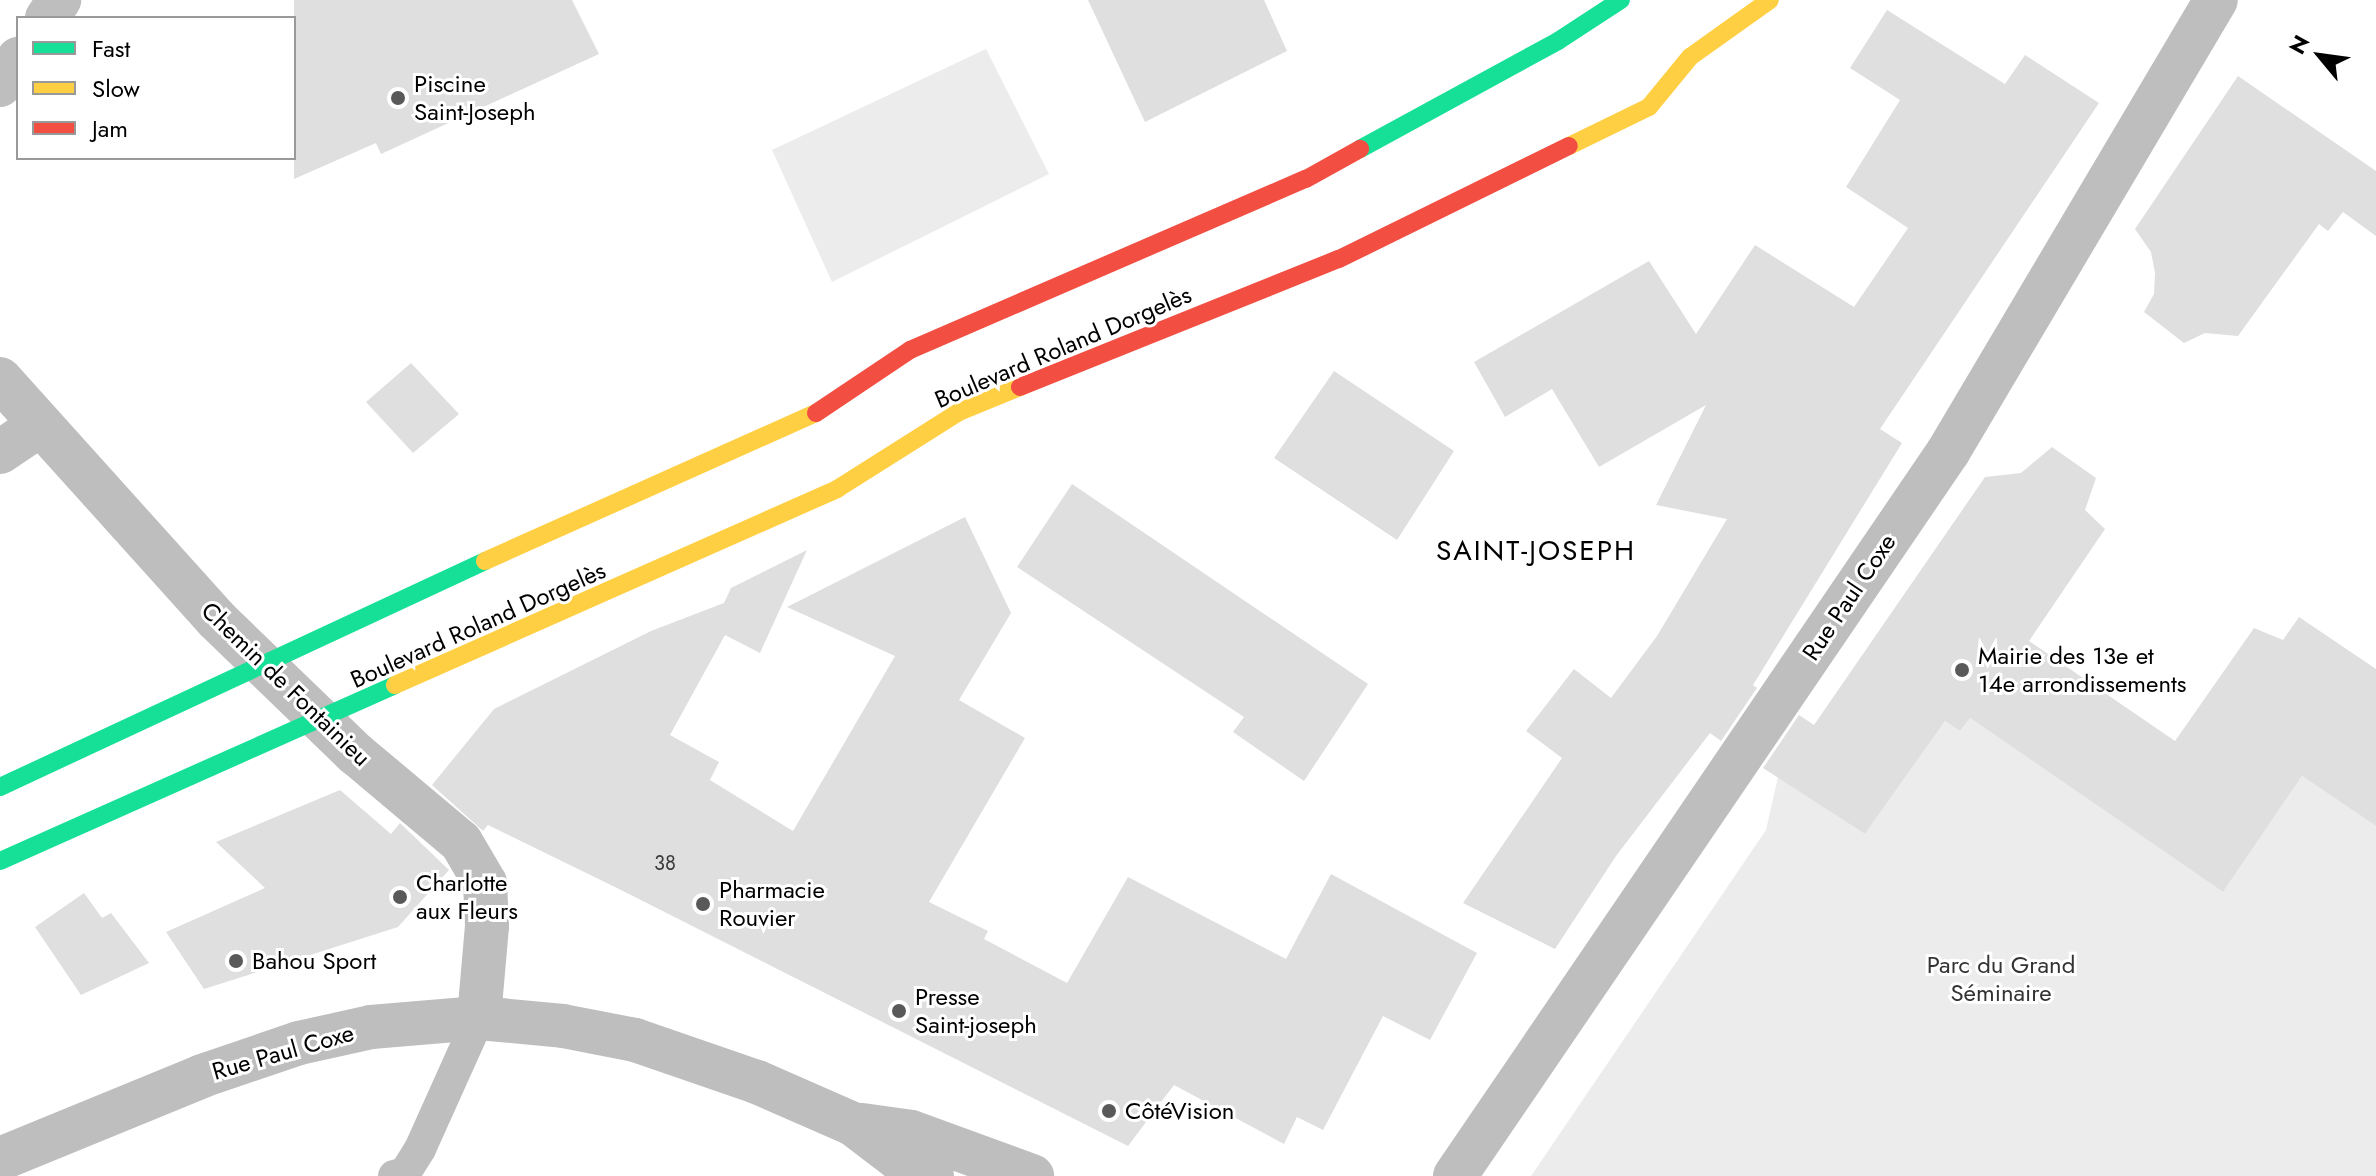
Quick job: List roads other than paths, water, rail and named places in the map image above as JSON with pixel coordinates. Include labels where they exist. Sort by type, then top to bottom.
[{"type":"main road","points":[[0,787],[261,663],[797,426],[910,350],[1306,179],[1558,41],[1621,0]]},
{"type":"main road","name":"Boulevard Roland Dorgelès","points":[[0,861],[322,722],[837,489],[959,412],[1339,259],[1649,107],[1690,57],[1770,0]]},
{"type":"street","name":"Rue Paul Coxe","points":[[1455,1176],[1948,452],[2216,0]]},
{"type":"street","points":[[0,85],[16,62]]},
{"type":"street","name":"Chemin de Fontainieu","points":[[0,379],[261,663],[322,722],[461,842],[485,883],[487,926],[479,1018]]},
{"type":"street","points":[[0,452],[40,425]]},
{"type":"street","name":"Rue Paul Coxe","points":[[0,1159],[299,1043],[371,1027],[479,1018],[563,1026],[635,1040],[757,1082],[853,1124],[908,1161],[1032,1176]]},
{"type":"lane","points":[[402,1175],[479,1018]]},
{"type":"place","name":"Piscine Saint-Joseph","points":[[398,98]]},
{"type":"place","name":"Mairie des 13e et 14e arrondissements","points":[[1962,670]]},
{"type":"place","name":"Charlotte aux Fleurs","points":[[400,897]]},
{"type":"place","name":"Pharmacie Rouvier","points":[[703,904]]},
{"type":"place","name":"Bahou Sport","points":[[236,961]]},
{"type":"place","name":"Presse Saint-joseph","points":[[899,1011]]},
{"type":"place","name":"CôtéVision","points":[[1109,1111]]},
{"type":"district","name":"SAINT-JOSEPH","points":[[1536,551]]},
{"type":"park label","name":"Parc du Grand Séminaire","points":[[2001,979]]}]
